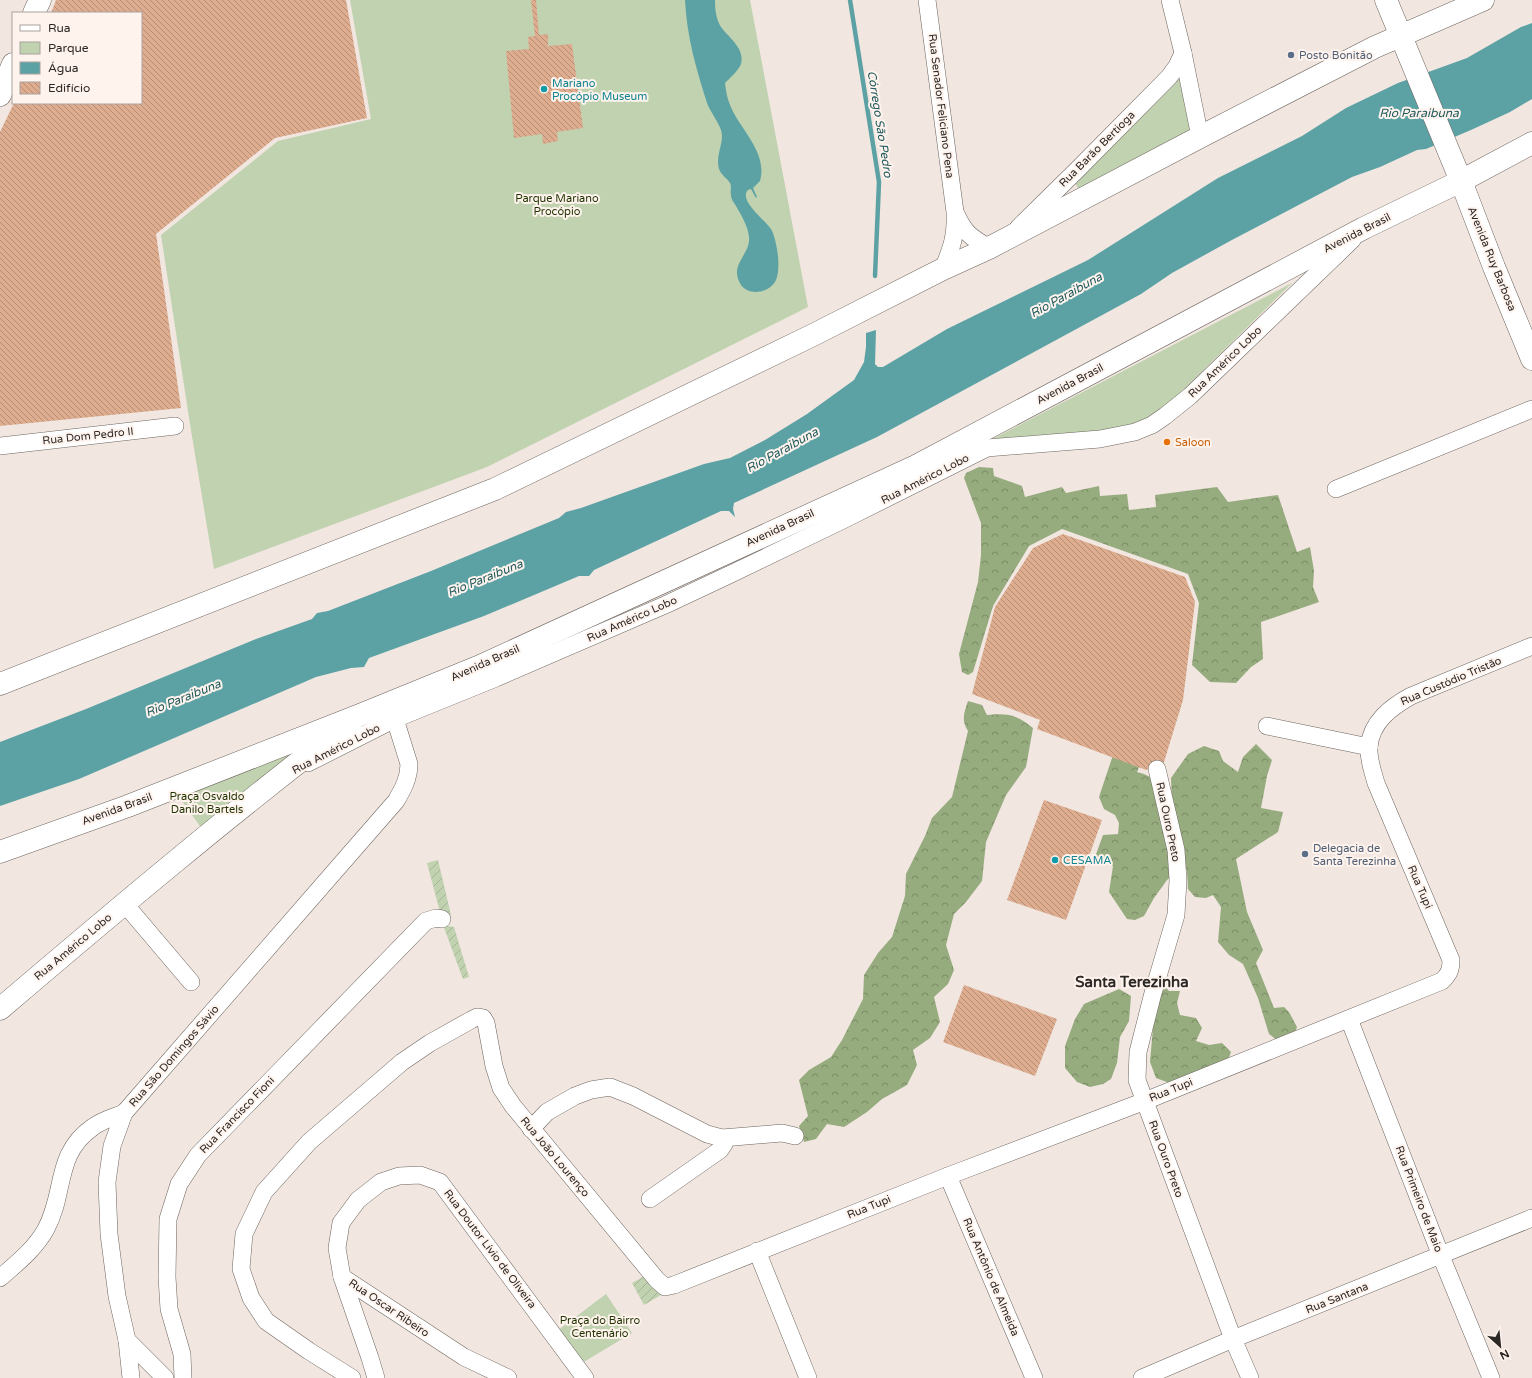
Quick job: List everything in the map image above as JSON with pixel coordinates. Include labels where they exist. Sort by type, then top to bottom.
[{"type":"main road","points":[[34,12],[40,0]]},
{"type":"main road","points":[[1386,0],[1400,37]]},
{"type":"main road","points":[[0,684],[495,489],[813,335],[943,269],[997,244],[1200,136],[1375,47],[1400,37],[1449,7],[1483,0]]},
{"type":"main road","name":"Avenida Ruy Barbosa","points":[[1400,37],[1452,158],[1532,359]]},
{"type":"main road","points":[[0,94],[12,66]]},
{"type":"main road","name":"Avenida Brasil","points":[[0,852],[128,806],[360,715],[393,711],[478,667],[916,466],[1364,228],[1461,181],[1532,143]]},
{"type":"main road","name":"Rua Américo Lobo","points":[[0,1009],[124,903],[275,780],[360,715]]},
{"type":"street","name":"Rua Senador Feliciano Pena","points":[[927,0],[955,212],[955,230],[952,245],[943,269]]},
{"type":"street","points":[[1170,0],[1184,53],[1200,136]]},
{"type":"street","name":"Rua Barão Bertioga","points":[[997,244],[1077,170],[1169,77],[1184,53]]},
{"type":"street","name":"Rua Senador Feliciano Pena","points":[[955,212],[962,227],[970,236],[997,244]]},
{"type":"street","name":"Rua Américo Lobo","points":[[946,451],[1100,439],[1135,432],[1152,425],[1190,396],[1364,228]]},
{"type":"street","points":[[1336,489],[1532,409]]},
{"type":"street","name":"Rua Dom Pedro II","points":[[0,446],[175,426]]},
{"type":"street","name":"Rua Américo Lobo","points":[[275,780],[393,711],[504,675],[672,602],[850,517],[985,449]]},
{"type":"street","name":"Rua Custódio Tristão","points":[[1369,747],[1373,730],[1383,715],[1395,705],[1411,696],[1532,646]]},
{"type":"street","name":"Rua São Domingos Sávio","points":[[132,1378],[127,1340],[117,1296],[109,1234],[106,1182],[112,1146],[124,1113],[383,818],[396,801],[407,780],[409,764],[393,711]]},
{"type":"street","points":[[1267,726],[1369,747]]},
{"type":"street","name":"Rua Tupi","points":[[662,1285],[666,1287],[674,1285],[948,1176],[1144,1101],[1442,981],[1451,969],[1451,960],[1376,783],[1371,765],[1369,747]]},
{"type":"street","name":"Rua Ouro Preto","points":[[1157,769],[1176,850],[1178,880],[1176,915],[1153,993],[1138,1052],[1137,1080],[1233,1339],[1250,1378]]},
{"type":"street","points":[[124,903],[191,982]]},
{"type":"street","name":"Rua Francisco Fioni","points":[[183,1378],[182,1354],[169,1309],[167,1277],[168,1219],[179,1184],[198,1155],[426,921],[436,918],[442,919]]},
{"type":"street","name":"Rua João Lourenço","points":[[352,1378],[308,1351],[266,1321],[251,1298],[241,1269],[244,1234],[264,1192],[309,1142],[402,1062],[430,1043],[477,1017],[483,1018],[486,1023],[494,1066],[501,1088],[531,1129],[662,1285]]},
{"type":"street","name":"Rua Primeiro de Maio","points":[[1349,1019],[1441,1256],[1491,1378]]},
{"type":"street","points":[[531,1129],[547,1112],[575,1096],[591,1090],[610,1087],[633,1096],[707,1134],[722,1138],[782,1133],[795,1136]]},
{"type":"street","points":[[0,1278],[32,1249],[46,1229],[56,1204],[64,1163],[77,1140],[94,1126],[124,1113]]},
{"type":"street","points":[[650,1199],[720,1150],[724,1144],[722,1138]]},
{"type":"street","name":"Rua Doutor Lívio de Oliveira","points":[[342,1277],[337,1248],[341,1223],[358,1200],[381,1182],[399,1176],[420,1175],[440,1182],[585,1378]]},
{"type":"street","name":"Rua Antônio de Almeida","points":[[948,1176],[1034,1378]]},
{"type":"street","name":"Rua Santana","points":[[1142,1378],[1233,1339],[1532,1218]]},
{"type":"street","points":[[757,1251],[808,1378]]},
{"type":"street","name":"Rua Oscar Ribeiro","points":[[342,1277],[376,1378]]},
{"type":"street","name":"Rua Oscar Ribeiro","points":[[342,1277],[464,1357],[508,1378]]},
{"type":"street","points":[[127,1340],[165,1378]]},
{"type":"green space","name":"Parque Mariano Procópio","points":[[350,0],[750,0],[808,307],[487,467],[214,569],[161,235],[278,141],[371,119]]},
{"type":"green space","points":[[1179,75],[1192,131],[1079,190],[1074,181]]},
{"type":"green space","points":[[1292,283],[1172,401],[1156,414],[1128,428],[981,445]]},
{"type":"green space","points":[[979,467],[993,468],[994,476],[1022,486],[1025,497],[1062,487],[1066,493],[1099,486],[1100,496],[1127,494],[1129,510],[1156,507],[1155,495],[1217,487],[1228,502],[1278,495],[1297,552],[1310,547],[1314,571],[1313,587],[1319,602],[1261,622],[1263,659],[1251,667],[1236,683],[1210,682],[1192,665],[1199,603],[1188,574],[1062,529],[1029,546],[993,606],[973,672],[968,675],[962,672],[959,654],[978,582],[981,555],[981,523],[964,478],[966,473]]},
{"type":"green space","points":[[968,701],[982,705],[987,715],[1001,714],[1012,716],[1022,720],[1033,728],[1026,767],[1006,795],[986,842],[982,881],[966,902],[954,914],[946,945],[954,970],[948,984],[934,997],[940,1022],[930,1038],[913,1050],[917,1065],[907,1085],[882,1099],[867,1112],[844,1127],[827,1124],[816,1139],[804,1142],[799,1126],[808,1116],[799,1080],[809,1070],[831,1057],[842,1040],[863,999],[864,975],[878,953],[892,937],[905,896],[906,874],[925,836],[932,818],[952,797],[968,731],[964,723],[964,713]]},
{"type":"green space","name":"Praça Osvaldo Danilo Bartels","points":[[305,743],[202,829],[177,794]]},
{"type":"green space","points":[[1117,743],[1143,756],[1137,772],[1154,779],[1173,875],[1167,880],[1154,898],[1144,916],[1135,920],[1127,919],[1109,892],[1113,866],[1095,857],[1103,835],[1118,834],[1119,823],[1115,815],[1104,809],[1099,797]]},
{"type":"green space","points":[[1256,744],[1272,760],[1267,776],[1261,808],[1283,812],[1278,832],[1236,859],[1247,912],[1263,950],[1256,963],[1274,1008],[1284,1007],[1289,1012],[1297,1027],[1295,1033],[1277,1040],[1269,1034],[1258,998],[1243,964],[1229,955],[1218,942],[1221,907],[1213,895],[1206,898],[1195,897],[1188,889],[1187,872],[1172,807],[1171,778],[1188,754],[1204,746],[1219,751],[1223,761],[1238,772],[1243,757]]},
{"type":"green space","points":[[438,860],[451,915],[440,912],[427,863]]},
{"type":"green space","points":[[443,925],[454,927],[469,977],[463,979]]},
{"type":"green space","points":[[1161,982],[1169,991],[1180,991],[1177,1003],[1180,1015],[1196,1018],[1202,1028],[1196,1041],[1209,1045],[1222,1043],[1231,1052],[1227,1063],[1172,1084],[1156,1078],[1150,1062],[1153,1027]]},
{"type":"green space","points":[[1119,989],[1131,996],[1129,1021],[1120,1037],[1117,1063],[1111,1079],[1103,1084],[1090,1087],[1077,1082],[1065,1068],[1065,1046],[1075,1019],[1084,1004]]},
{"type":"green space","points":[[648,1274],[661,1295],[644,1305],[632,1283]]},
{"type":"green space","name":"Praça do Bairro Centenário","points":[[606,1294],[632,1333],[582,1363],[557,1331]]},
{"type":"water","points":[[685,0],[715,0],[716,14],[719,24],[736,44],[741,53],[742,58],[740,66],[725,83],[730,105],[734,114],[752,142],[760,160],[760,181],[753,188],[757,197],[756,198],[751,189],[748,190],[746,194],[747,199],[749,204],[771,229],[777,247],[777,277],[772,286],[763,291],[749,291],[741,285],[738,278],[738,265],[747,249],[749,237],[744,221],[732,198],[730,183],[719,169],[718,159],[722,139],[721,130],[707,103],[696,65],[690,40]]},
{"type":"water","name":"Rio Paraibuna","points":[[1532,23],[1532,99],[1510,112],[1471,130],[1426,149],[1417,150],[1380,167],[1352,177],[1230,241],[1172,273],[1141,294],[877,437],[734,503],[733,509],[735,517],[729,511],[721,511],[594,570],[589,576],[579,576],[484,616],[369,658],[364,667],[351,668],[316,677],[79,779],[0,806],[0,742],[86,709],[256,639],[312,619],[317,613],[328,611],[431,571],[559,518],[566,512],[704,464],[730,458],[765,440],[807,414],[854,380],[864,362],[866,333],[876,330],[875,364],[878,367],[883,367],[947,329],[1088,260],[1218,178],[1302,136],[1346,108],[1398,83],[1467,58],[1521,27]]},
{"type":"building","points":[[56,0],[346,0],[367,118],[275,138],[156,234],[181,408],[0,426],[0,132],[14,104],[142,104],[142,12],[51,12]]},
{"type":"building","name":"Mariano Procópio Museum","points":[[531,0],[536,0],[539,35],[548,34],[548,46],[572,44],[583,128],[557,132],[558,141],[543,144],[542,134],[514,138],[506,51],[529,49],[528,37],[535,36]]},
{"type":"building","points":[[1063,534],[1185,577],[1195,602],[1183,700],[1164,762],[1146,770],[1037,729],[1040,720],[972,694],[995,607],[1033,548]]},
{"type":"building","name":"CESAMA","points":[[1044,800],[1102,820],[1066,920],[1007,900]]},
{"type":"building","points":[[964,985],[1057,1019],[1035,1076],[943,1042]]},
{"type":"waterway","name":"Córrego São Pedro","points":[[850,0],[879,182],[875,276]]},
{"type":"place","name":"Posto Bonitão","points":[[1291,55]]},
{"type":"place","name":"Mariano Procópio Museum","points":[[544,89]]},
{"type":"place","name":"Saloon","points":[[1167,442]]},
{"type":"place","name":"Delegacia de Santa Terezinha","points":[[1305,854]]},
{"type":"place","name":"CESAMA","points":[[1055,860]]},
{"type":"district","name":"Santa Terezinha","points":[[1132,982]]}]
